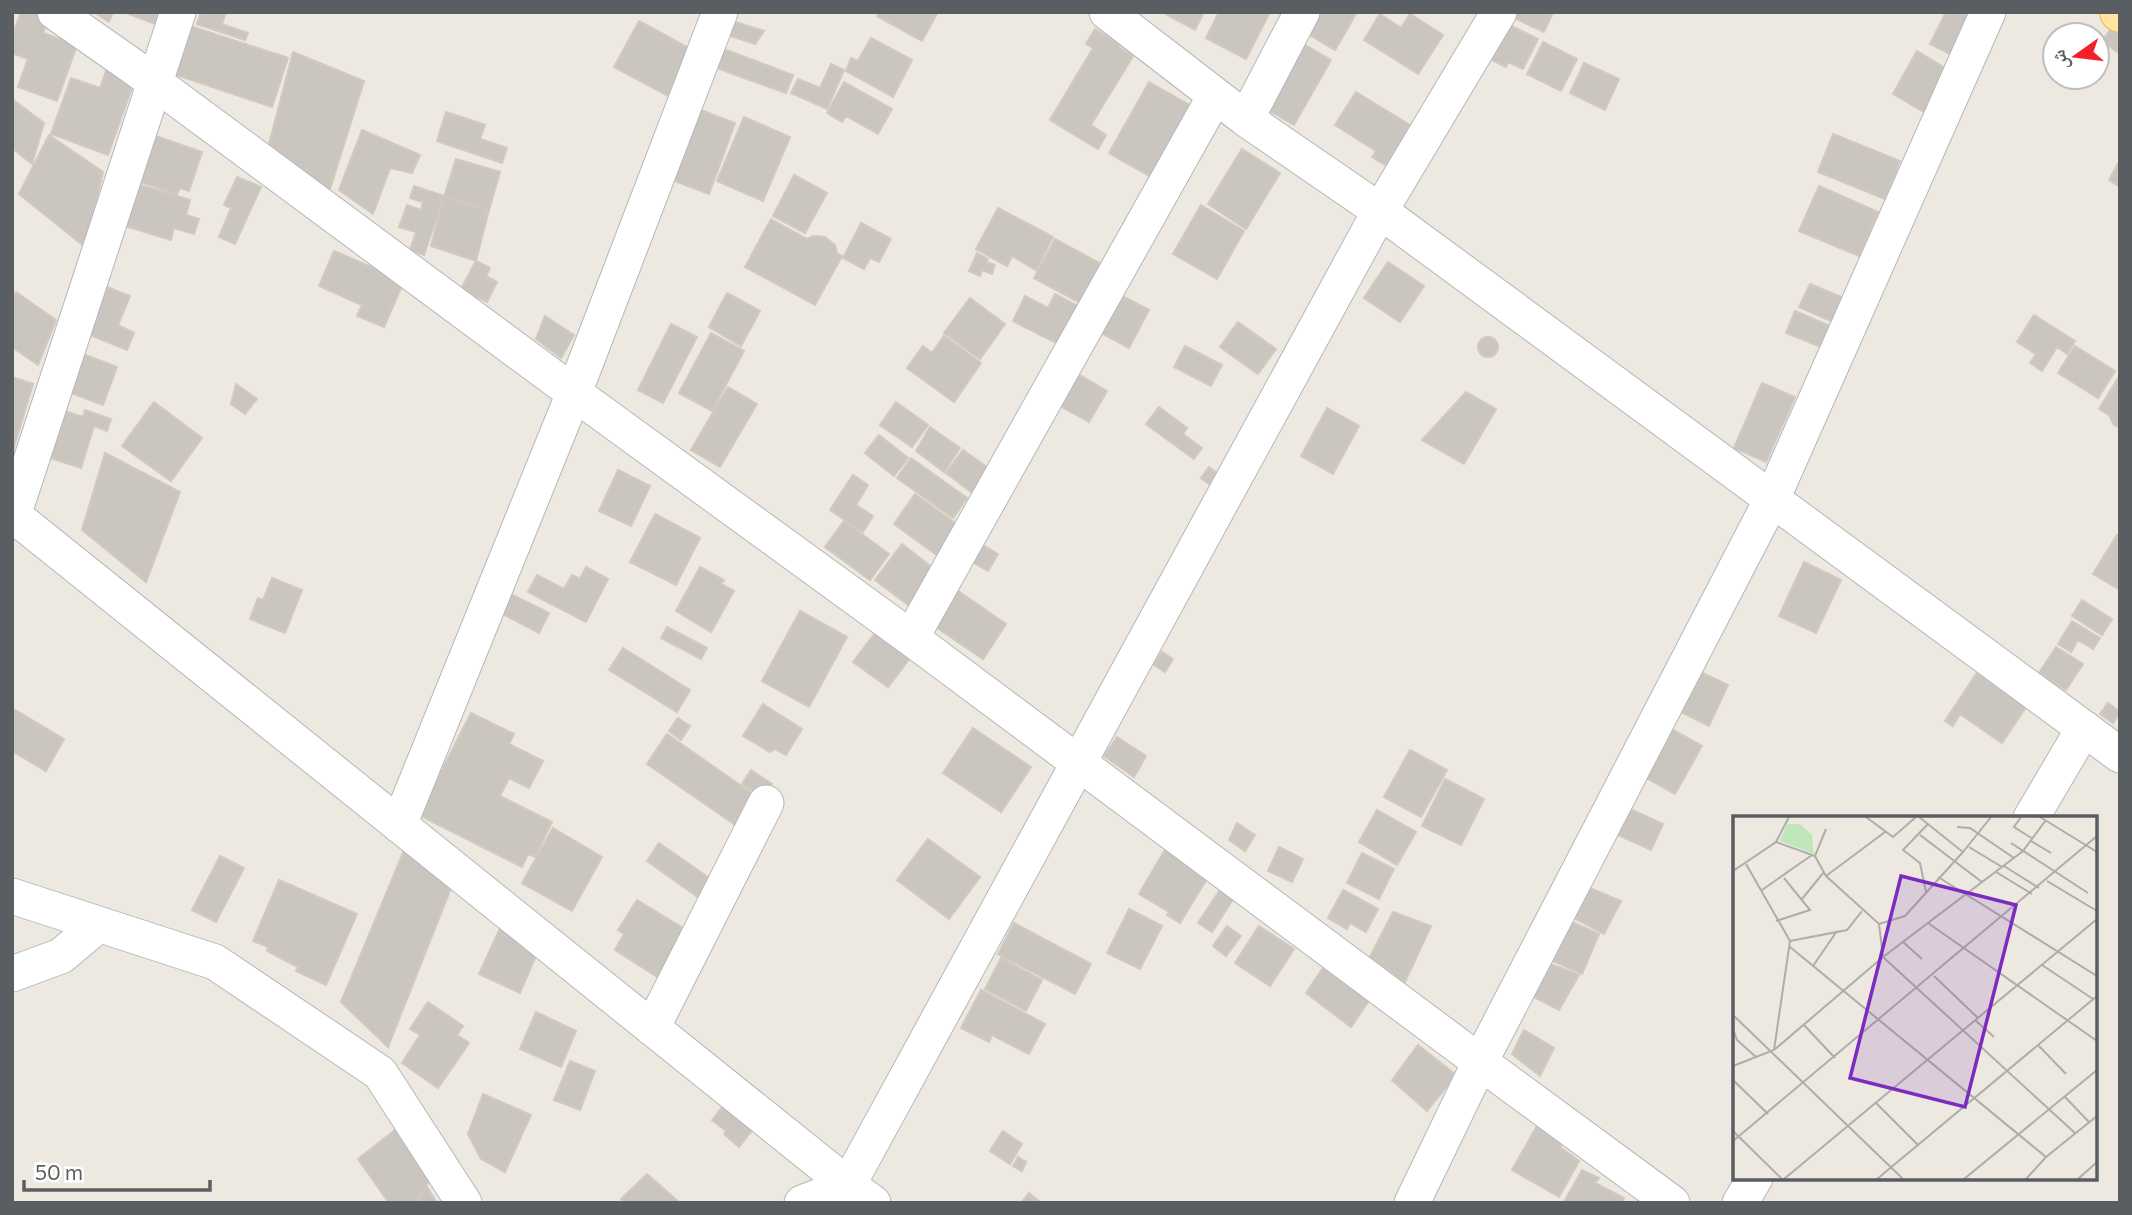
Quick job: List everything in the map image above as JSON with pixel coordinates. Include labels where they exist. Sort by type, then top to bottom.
[{"type":"street","points":[[55,12],[911,638],[1672,1203]]},
{"type":"street","points":[[178,12],[13,516],[861,1194]]},
{"type":"street","points":[[399,825],[574,393],[720,12]]},
{"type":"street","points":[[1107,12],[1216,96],[1380,211],[2120,755]]},
{"type":"street","points":[[1246,118],[1302,12]]},
{"type":"street","points":[[861,1194],[1077,763],[1380,211],[1499,12]]},
{"type":"street","points":[[1412,1203],[1480,1062],[1772,499],[1988,12]]},
{"type":"street","points":[[911,638],[1216,96]]},
{"type":"street","points":[[2032,816],[2084,728]]},
{"type":"street","points":[[652,1028],[766,803]]},
{"type":"street","points":[[12,897],[215,962],[380,1073],[464,1203]]},
{"type":"street","points":[[12,974],[61,956],[98,925]]},
{"type":"street","points":[[1740,1203],[1754,1180]]},
{"type":"street","points":[[802,1203],[861,1194]]},
{"type":"building","points":[[21,12],[35,12],[49,17],[43,33],[77,45],[57,101],[18,87],[28,59],[12,53],[12,36]]},
{"type":"building","points":[[94,12],[113,12],[109,22]]},
{"type":"building","points":[[124,12],[159,12],[155,24]]},
{"type":"building","points":[[201,12],[226,12],[222,24],[248,33],[245,40],[197,24]]},
{"type":"building","points":[[879,12],[938,12],[922,41],[877,16]]},
{"type":"building","points":[[1162,12],[1204,12],[1195,30]]},
{"type":"building","points":[[1219,12],[1270,12],[1246,59],[1206,38]]},
{"type":"building","points":[[1314,12],[1357,12],[1335,50],[1303,31]]},
{"type":"building","points":[[1553,12],[1544,32],[1506,14]]},
{"type":"building","points":[[1946,12],[1977,12],[1956,57],[1930,44]]},
{"type":"building","points":[[1380,14],[1401,28],[1410,14],[1443,35],[1418,74],[1364,40]]},
{"type":"building","points":[[729,20],[764,31],[755,44],[725,34]]},
{"type":"building","points":[[639,21],[696,52],[672,98],[614,67]]},
{"type":"building","points":[[1501,21],[1538,39],[1523,69],[1508,62],[1506,67],[1484,56]]},
{"type":"building","points":[[190,26],[288,58],[272,107],[174,74]]},
{"type":"building","points":[[1095,29],[1133,56],[1091,125],[1106,135],[1098,149],[1050,120],[1093,48],[1086,44]]},
{"type":"building","points":[[2111,29],[2120,35],[2120,54],[2111,48]]},
{"type":"building","points":[[871,38],[912,60],[893,97],[846,71],[851,58],[858,61]]},
{"type":"building","points":[[1300,42],[1331,60],[1294,125],[1263,107]]},
{"type":"building","points":[[1543,42],[1577,59],[1561,91],[1527,74]]},
{"type":"building","points":[[718,47],[793,75],[786,93],[711,66]]},
{"type":"building","points":[[1917,51],[1950,71],[1929,115],[1893,94]]},
{"type":"building","points":[[293,52],[364,81],[329,192],[269,144]]},
{"type":"building","points":[[1584,63],[1619,79],[1605,110],[1570,93]]},
{"type":"building","points":[[831,64],[844,70],[827,109],[791,93],[798,79],[820,88]]},
{"type":"building","points":[[107,68],[135,79],[108,155],[51,134],[71,78],[100,88]]},
{"type":"building","points":[[844,82],[892,109],[878,134],[846,116],[842,122],[827,113]]},
{"type":"building","points":[[1149,82],[1191,106],[1151,177],[1109,153]]},
{"type":"building","points":[[1356,92],[1410,125],[1385,165],[1372,157],[1376,151],[1335,125]]},
{"type":"building","points":[[12,99],[44,123],[32,164],[12,148]]},
{"type":"building","points":[[698,109],[735,123],[709,194],[672,180]]},
{"type":"building","points":[[446,112],[485,125],[480,139],[507,148],[502,163],[437,141]]},
{"type":"building","points":[[744,117],[790,137],[763,201],[717,181]]},
{"type":"building","points":[[362,130],[420,155],[412,173],[390,168],[373,214],[339,190]]},
{"type":"building","points":[[1833,134],[1900,161],[1885,199],[1818,172]]},
{"type":"building","points":[[49,135],[103,172],[85,247],[19,194]]},
{"type":"building","points":[[156,136],[202,152],[189,191],[180,188],[177,194],[141,182]]},
{"type":"building","points":[[1242,149],[1280,173],[1246,229],[1208,204]]},
{"type":"building","points":[[456,159],[500,172],[489,210],[444,197]]},
{"type":"building","points":[[2120,160],[2120,187],[2109,180]]},
{"type":"building","points":[[794,175],[827,193],[805,233],[773,216]]},
{"type":"building","points":[[237,177],[261,187],[235,244],[219,237],[231,208],[224,205]]},
{"type":"building","points":[[134,183],[190,200],[186,215],[199,219],[194,234],[174,228],[171,240],[122,225]]},
{"type":"building","points":[[414,186],[444,196],[424,255],[410,250],[416,232],[399,227],[407,205],[421,210],[423,202],[410,198]]},
{"type":"building","points":[[1819,186],[1878,212],[1859,256],[1799,231]]},
{"type":"building","points":[[444,197],[489,210],[476,261],[431,246]]},
{"type":"building","points":[[1201,205],[1244,231],[1217,279],[1173,254]]},
{"type":"building","points":[[998,208],[1053,237],[1036,270],[1012,256],[1007,266],[976,249]]},
{"type":"building","points":[[771,219],[807,239],[813,236],[825,237],[835,245],[837,253],[842,256],[815,305],[745,267]]},
{"type":"building","points":[[861,223],[891,239],[879,262],[870,258],[864,269],[843,258]]},
{"type":"building","points":[[1055,239],[1101,264],[1080,303],[1034,278]]},
{"type":"building","points":[[334,251],[404,281],[384,327],[357,316],[362,305],[319,286]]},
{"type":"building","points":[[977,253],[988,259],[986,262],[995,265],[992,274],[982,270],[980,276],[969,271]]},
{"type":"building","points":[[476,261],[490,268],[486,276],[497,282],[487,302],[461,289]]},
{"type":"building","points":[[1388,262],[1424,286],[1400,322],[1364,298]]},
{"type":"building","points":[[1810,284],[1844,298],[1833,322],[1799,307]]},
{"type":"building","points":[[102,285],[130,296],[118,325],[134,333],[127,350],[83,332]]},
{"type":"building","points":[[1111,290],[1149,310],[1129,348],[1090,327]]},
{"type":"building","points":[[16,292],[56,320],[38,365],[12,347],[12,297]]},
{"type":"building","points":[[727,293],[760,311],[741,346],[709,327]]},
{"type":"building","points":[[1055,294],[1083,309],[1064,347],[1013,321],[1025,296],[1048,308]]},
{"type":"building","points":[[970,298],[1005,324],[980,359],[944,333]]},
{"type":"building","points":[[1795,311],[1830,326],[1821,347],[1786,333]]},
{"type":"building","points":[[2034,315],[2075,341],[2067,354],[2057,347],[2042,371],[2030,363],[2036,354],[2017,342]]},
{"type":"building","points":[[545,316],[574,335],[561,358],[536,339]]},
{"type":"building","points":[[1238,322],[1276,349],[1258,374],[1220,347]]},
{"type":"building","points":[[671,324],[697,337],[663,403],[638,390]]},
{"type":"building","points":[[711,333],[744,351],[712,411],[679,393]]},
{"type":"building","points":[[944,336],[981,363],[954,402],[907,368],[923,346],[932,353]]},
{"type":"building","points":[[1488,337],[1495,340],[1498,347],[1495,354],[1488,357],[1481,354],[1478,347],[1481,340]]},
{"type":"building","points":[[1185,346],[1222,365],[1211,386],[1174,367]]},
{"type":"building","points":[[2075,346],[2115,371],[2098,398],[2058,373]]},
{"type":"building","points":[[80,353],[117,367],[103,405],[66,391]]},
{"type":"building","points":[[1071,370],[1107,391],[1089,422],[1053,402]]},
{"type":"building","points":[[2120,375],[2120,428],[2114,425],[2109,415],[2099,409]]},
{"type":"building","points":[[12,377],[33,384],[12,454]]},
{"type":"building","points":[[1762,383],[1795,397],[1766,462],[1734,448]]},
{"type":"building","points":[[236,384],[257,399],[245,414],[231,404]]},
{"type":"building","points":[[728,387],[757,404],[720,467],[691,450]]},
{"type":"building","points":[[1466,392],[1496,409],[1464,464],[1422,440]]},
{"type":"building","points":[[154,402],[202,438],[171,481],[122,446]]},
{"type":"building","points":[[896,402],[928,425],[912,447],[880,425]]},
{"type":"building","points":[[1159,407],[1187,428],[1183,434],[1202,448],[1194,459],[1146,424]]},
{"type":"building","points":[[1327,408],[1359,426],[1333,474],[1301,456]]},
{"type":"building","points":[[59,409],[83,417],[85,410],[111,419],[107,431],[94,426],[81,468],[44,456]]},
{"type":"building","points":[[930,427],[960,448],[944,472],[916,451]]},
{"type":"building","points":[[879,435],[908,458],[894,476],[865,453]]},
{"type":"building","points":[[963,450],[995,473],[979,498],[946,473]]},
{"type":"building","points":[[105,453],[180,492],[146,582],[82,530]]},
{"type":"building","points":[[911,458],[967,498],[953,518],[897,478]]},
{"type":"building","points":[[1209,467],[1217,473],[1209,484],[1201,478]]},
{"type":"building","points":[[618,470],[650,486],[631,526],[599,511]]},
{"type":"building","points":[[853,475],[868,485],[856,505],[873,516],[863,532],[830,510]]},
{"type":"building","points":[[915,494],[962,528],[941,558],[894,524]]},
{"type":"building","points":[[655,514],[700,538],[676,585],[630,562]]},
{"type":"building","points":[[844,521],[889,554],[870,580],[825,547]]},
{"type":"building","points":[[2117,535],[2120,536],[2120,590],[2093,574]]},
{"type":"building","points":[[902,544],[938,572],[911,607],[875,580]]},
{"type":"building","points":[[983,545],[998,554],[988,571],[972,562]]},
{"type":"building","points":[[1804,562],[1841,580],[1816,633],[1779,616]]},
{"type":"building","points":[[586,567],[608,579],[586,622],[528,592],[537,575],[564,589],[572,575],[580,579]]},
{"type":"building","points":[[700,567],[724,580],[721,584],[734,591],[711,632],[676,611]]},
{"type":"building","points":[[272,578],[302,590],[285,633],[250,619],[258,598],[263,600]]},
{"type":"building","points":[[951,586],[1006,624],[983,659],[927,621]]},
{"type":"building","points":[[507,592],[549,613],[539,633],[497,611]]},
{"type":"building","points":[[2082,600],[2112,619],[2102,635],[2072,616]]},
{"type":"building","points":[[800,611],[847,637],[809,707],[762,681]]},
{"type":"building","points":[[2072,621],[2100,638],[2093,649],[2078,640],[2071,652],[2058,644]]},
{"type":"building","points":[[667,627],[707,648],[701,659],[661,638]]},
{"type":"building","points":[[876,632],[910,658],[888,687],[853,662]]},
{"type":"building","points":[[2056,647],[2083,664],[2066,690],[2039,673]]},
{"type":"building","points":[[623,648],[690,690],[677,712],[609,670]]},
{"type":"building","points":[[1162,652],[1173,659],[1165,672],[1154,665]]},
{"type":"building","points":[[1696,670],[1728,685],[1709,726],[1677,710]]},
{"type":"building","points":[[1977,673],[2026,707],[2002,743],[1960,714],[1953,726],[1945,721]]},
{"type":"building","points":[[2108,703],[2120,712],[2113,723],[2100,714]]},
{"type":"building","points":[[763,704],[802,729],[786,755],[775,749],[770,752],[743,736]]},
{"type":"building","points":[[12,708],[64,739],[46,771],[12,751]]},
{"type":"building","points":[[471,713],[514,734],[509,744],[543,761],[529,788],[509,778],[500,796],[552,822],[535,857],[528,854],[522,867],[419,815]]},
{"type":"building","points":[[678,718],[690,726],[681,740],[669,731]]},
{"type":"building","points":[[973,728],[1031,767],[1001,812],[943,773]]},
{"type":"building","points":[[1670,728],[1702,746],[1675,794],[1643,776]]},
{"type":"building","points":[[667,734],[760,799],[740,828],[647,764]]},
{"type":"building","points":[[1117,737],[1146,756],[1134,777],[1104,756]]},
{"type":"building","points":[[1410,750],[1447,770],[1421,817],[1384,797]]},
{"type":"building","points":[[751,770],[772,784],[762,797],[742,784]]},
{"type":"building","points":[[1445,779],[1484,799],[1461,845],[1422,826]]},
{"type":"building","points":[[1630,809],[1663,824],[1651,850],[1618,835]]},
{"type":"building","points":[[1377,810],[1416,832],[1397,865],[1359,842]]},
{"type":"building","points":[[1237,823],[1255,835],[1245,851],[1229,840]]},
{"type":"building","points":[[553,828],[602,857],[572,911],[522,883]]},
{"type":"building","points":[[928,839],[980,877],[949,919],[897,880]]},
{"type":"building","points":[[659,843],[715,882],[702,900],[647,861]]},
{"type":"building","points":[[1279,847],[1303,859],[1292,882],[1268,871]]},
{"type":"building","points":[[405,848],[453,883],[388,1047],[341,1002]]},
{"type":"building","points":[[1165,850],[1208,877],[1180,923],[1167,915],[1169,912],[1139,894]]},
{"type":"building","points":[[1362,853],[1394,869],[1379,899],[1347,883]]},
{"type":"building","points":[[220,856],[244,868],[216,922],[192,910]]},
{"type":"building","points":[[279,880],[357,914],[326,985],[296,971],[298,967],[267,951],[268,947],[253,941]]},
{"type":"building","points":[[1587,887],[1621,901],[1604,934],[1574,918]]},
{"type":"building","points":[[1220,890],[1233,899],[1212,932],[1198,923]]},
{"type":"building","points":[[1343,890],[1378,909],[1366,932],[1350,923],[1347,929],[1328,918]]},
{"type":"building","points":[[637,900],[688,931],[659,978],[615,950],[624,934],[618,930]]},
{"type":"building","points":[[1129,909],[1162,926],[1140,969],[1107,953]]},
{"type":"building","points":[[1393,912],[1431,926],[1405,982],[1370,957]]},
{"type":"building","points":[[1563,918],[1599,934],[1582,974],[1546,958]]},
{"type":"building","points":[[1014,923],[1091,964],[1075,994],[998,954]]},
{"type":"building","points":[[502,924],[542,942],[520,993],[479,974]]},
{"type":"building","points":[[1227,926],[1241,936],[1226,956],[1213,946]]},
{"type":"building","points":[[1259,926],[1294,949],[1270,986],[1235,963]]},
{"type":"building","points":[[1001,958],[1042,980],[1026,1011],[985,989]]},
{"type":"building","points":[[1543,961],[1579,975],[1559,1010],[1526,993]]},
{"type":"building","points":[[1323,968],[1370,999],[1351,1027],[1306,993]]},
{"type":"building","points":[[981,990],[1045,1024],[1029,1054],[992,1035],[989,1042],[961,1028]]},
{"type":"building","points":[[428,1002],[463,1026],[457,1035],[469,1043],[438,1088],[402,1063],[420,1035],[410,1029]]},
{"type":"building","points":[[536,1012],[576,1031],[561,1067],[520,1049]]},
{"type":"building","points":[[1524,1030],[1554,1048],[1540,1076],[1512,1054]]},
{"type":"building","points":[[1418,1045],[1456,1075],[1427,1111],[1392,1080]]},
{"type":"building","points":[[570,1061],[595,1071],[580,1110],[554,1100]]},
{"type":"building","points":[[483,1094],[531,1115],[505,1172],[481,1159],[468,1134]]},
{"type":"building","points":[[731,1096],[761,1119],[739,1147],[724,1134],[726,1131],[712,1120]]},
{"type":"building","points":[[1538,1124],[1563,1141],[1560,1147],[1579,1161],[1559,1197],[1512,1170]]},
{"type":"building","points":[[395,1130],[430,1180],[414,1203],[389,1203],[358,1159]]},
{"type":"building","points":[[1003,1131],[1022,1144],[1010,1164],[990,1151]]},
{"type":"building","points":[[1018,1157],[1026,1162],[1022,1171],[1013,1166]]},
{"type":"building","points":[[1582,1170],[1599,1178],[1595,1183],[1624,1198],[1621,1203],[1564,1202]]},
{"type":"building","points":[[647,1174],[680,1203],[625,1203],[621,1199]]},
{"type":"building","points":[[427,1187],[437,1203],[417,1203]]},
{"type":"building","points":[[1029,1193],[1041,1203],[1021,1203]]}]
